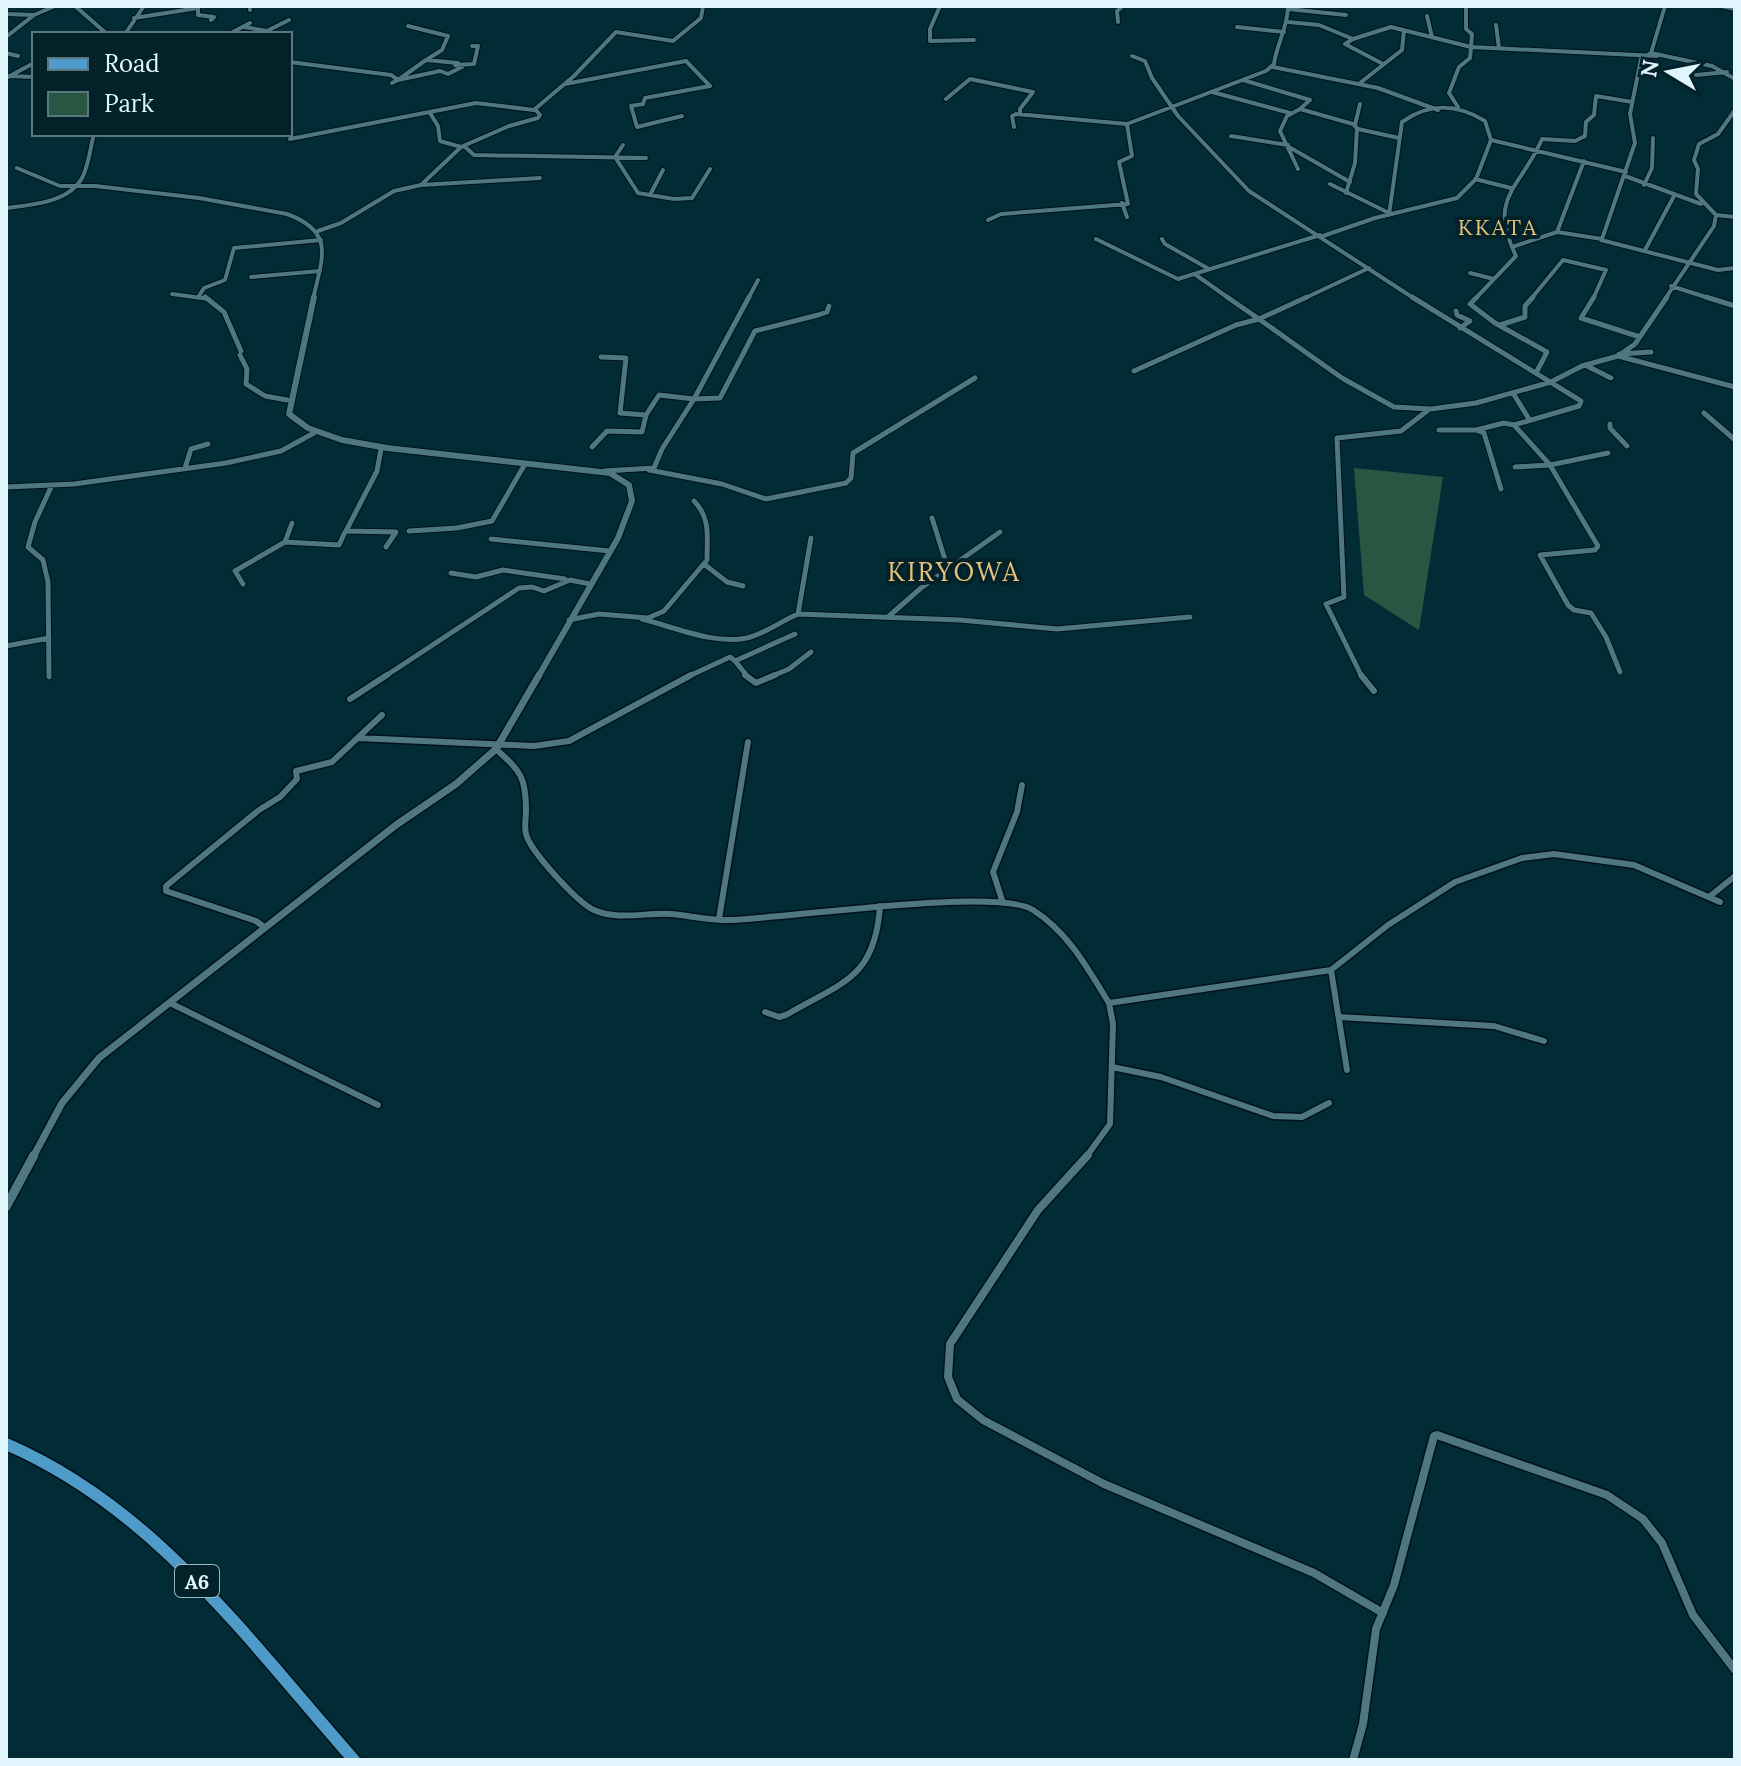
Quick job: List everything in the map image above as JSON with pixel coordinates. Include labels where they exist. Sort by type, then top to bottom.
[{"type":"main road","name":"A6","points":[[6,1444],[32,1453],[85,1483],[142,1525],[187,1570],[354,1760]]},
{"type":"street","points":[[6,37],[34,15],[55,6]]},
{"type":"street","points":[[75,6],[105,32]]},
{"type":"street","points":[[126,32],[144,6]]},
{"type":"street","points":[[534,110],[565,84],[616,32],[673,41],[701,18],[703,6]]},
{"type":"street","points":[[940,6],[930,29],[930,41],[974,40]]},
{"type":"street","points":[[1118,22],[1117,11],[1123,6]]},
{"type":"street","points":[[1096,239],[1123,250],[1171,278],[1185,279],[1388,214],[1424,210],[1454,202],[1475,179],[1491,140],[1485,121],[1458,107],[1449,93],[1459,67],[1470,58],[1472,34],[1466,29],[1466,6]]},
{"type":"street","points":[[1601,240],[1635,143],[1630,117],[1641,59],[1649,55],[1665,6]]},
{"type":"street","points":[[1721,6],[1735,9]]},
{"type":"street","points":[[1273,67],[1276,49],[1288,22],[1288,7],[1346,15]]},
{"type":"street","points":[[134,18],[198,8],[198,15],[214,17],[211,20]]},
{"type":"street","points":[[6,14],[34,15]]},
{"type":"street","points":[[1427,16],[1432,37]]},
{"type":"street","points":[[244,27],[267,31],[289,20]]},
{"type":"street","points":[[1288,22],[1319,25],[1353,39]]},
{"type":"street","points":[[233,32],[250,23]]},
{"type":"street","points":[[1496,25],[1499,48]]},
{"type":"street","points":[[392,83],[442,50],[448,36],[408,26]]},
{"type":"street","points":[[1237,27],[1284,32]]},
{"type":"street","points":[[1383,64],[1345,44],[1385,28],[1471,47],[1649,55],[1695,61],[1727,72],[1735,79]]},
{"type":"street","points":[[1360,83],[1402,50],[1404,30]]},
{"type":"street","points":[[426,60],[474,64],[479,50],[478,46],[472,46]]},
{"type":"street","points":[[6,53],[18,56]]},
{"type":"street","points":[[1132,56],[1145,61],[1152,78],[1178,116],[1247,189],[1581,404],[1568,411],[1514,425],[1504,423],[1476,430],[1439,430]]},
{"type":"street","points":[[565,84],[686,61],[710,86],[645,98],[643,104],[631,106],[637,127],[682,116]]},
{"type":"street","points":[[292,62],[368,71],[398,80],[440,71],[448,74],[462,67],[455,65],[458,63]]},
{"type":"street","points":[[8,77],[32,64]]},
{"type":"street","points":[[1014,127],[1012,115],[1020,114],[1127,124],[1273,67],[1410,96],[1438,110]]},
{"type":"street","points":[[1696,75],[1727,72]]},
{"type":"street","points":[[8,77],[32,77]]},
{"type":"street","points":[[946,99],[970,79],[1033,92],[1020,109],[1020,114]]},
{"type":"street","points":[[1243,80],[1310,100],[1290,113],[1280,126],[1281,136],[1298,169]]},
{"type":"street","points":[[1210,92],[1290,113]]},
{"type":"street","points":[[1536,373],[1547,352],[1470,304],[1515,259],[1504,220],[1504,207],[1511,188],[1543,139],[1575,141],[1585,136],[1586,122],[1594,115],[1596,96],[1632,102]]},
{"type":"street","points":[[290,139],[476,103],[534,110],[540,115],[463,147],[421,185]]},
{"type":"street","points":[[1346,193],[1360,104]]},
{"type":"street","points":[[1388,214],[1404,118],[1458,107]]},
{"type":"street","points":[[1300,109],[1399,138]]},
{"type":"street","points":[[1735,110],[1718,134],[1697,147],[1696,194],[1716,215],[1735,217]]},
{"type":"street","points":[[430,113],[438,126],[440,141],[463,147],[474,155],[539,159],[646,158]]},
{"type":"street","points":[[988,220],[1001,214],[1128,204],[1119,162],[1132,156],[1127,124]]},
{"type":"street","points":[[72,190],[83,175],[93,136]]},
{"type":"street","points":[[1231,136],[1288,146],[1320,161],[1337,177],[1350,182]]},
{"type":"street","points":[[1644,185],[1652,168],[1653,138]]},
{"type":"street","points":[[1491,140],[1584,161],[1705,205]]},
{"type":"street","points":[[615,157],[623,145]]},
{"type":"street","points":[[615,157],[633,190],[650,195],[692,198],[710,169]]},
{"type":"street","points":[[1557,232],[1584,161]]},
{"type":"street","points":[[17,168],[34,173],[48,184],[72,190]]},
{"type":"street","points":[[650,195],[663,170]]},
{"type":"street","points":[[83,175],[95,186]]},
{"type":"street","points":[[318,231],[341,223],[394,191],[421,185],[540,178]]},
{"type":"street","points":[[1475,179],[1511,188]]},
{"type":"street","points":[[1330,184],[1388,214]]},
{"type":"street","points":[[6,208],[95,186],[199,198],[301,219],[318,231],[324,248],[289,414],[293,421],[314,433],[423,453],[601,471],[649,470],[722,484],[766,499],[846,483],[851,478],[853,453],[975,378]]},
{"type":"street","points":[[1645,250],[1674,196]]},
{"type":"street","points":[[1122,203],[1127,217]]},
{"type":"street","points":[[1619,355],[1640,337],[1671,286],[1709,234],[1716,215]]},
{"type":"street","points":[[1512,247],[1557,232],[1645,250],[1723,271],[1735,268]]},
{"type":"street","points":[[1162,239],[1165,244],[1210,269]]},
{"type":"street","points":[[199,296],[204,288],[225,280],[234,248],[321,240]]},
{"type":"street","points":[[1500,325],[1525,317],[1525,306],[1563,260],[1568,260],[1606,270],[1581,318],[1640,337]]},
{"type":"street","points":[[1134,371],[1236,325],[1259,319],[1369,268]]},
{"type":"street","points":[[251,277],[320,271]]},
{"type":"street","points":[[1470,273],[1494,279]]},
{"type":"street","points":[[1196,275],[1342,378],[1387,404],[1407,409],[1476,403],[1551,382],[1585,365],[1619,355],[1651,352]]},
{"type":"street","points":[[649,470],[656,466],[662,449],[694,399],[758,280]]},
{"type":"street","points":[[1671,286],[1735,306]]},
{"type":"street","points":[[172,294],[199,296],[214,302],[239,335],[247,369],[246,384],[265,396],[287,400]]},
{"type":"street","points":[[592,447],[607,431],[642,432],[646,415],[662,394],[694,399],[720,398],[755,331],[813,318],[827,312],[829,306]]},
{"type":"street","points":[[1456,311],[1457,315],[1470,321],[1460,328]]},
{"type":"street","points":[[1619,355],[1735,387]]},
{"type":"street","points":[[601,357],[626,358],[620,413],[646,415]]},
{"type":"street","points":[[1585,365],[1611,378]]},
{"type":"street","points":[[1513,393],[1529,419]]},
{"type":"street","points":[[1374,691],[1364,680],[1326,604],[1344,597],[1337,438],[1401,431],[1431,409]]},
{"type":"street","points":[[1704,413],[1735,440]]},
{"type":"street","points":[[1610,424],[1610,428],[1627,446]]},
{"type":"street","points":[[1514,425],[1550,465],[1598,546],[1595,550],[1540,555],[1568,605],[1574,610],[1591,613],[1606,637],[1620,672]]},
{"type":"street","points":[[1476,430],[1484,433],[1501,489]]},
{"type":"street","points":[[6,487],[105,480],[257,457],[281,451],[314,433]]},
{"type":"street","points":[[185,468],[191,449],[208,444]]},
{"type":"street","points":[[381,449],[377,471],[346,531],[396,532],[386,547]]},
{"type":"street","points":[[1515,467],[1550,465],[1608,453]]},
{"type":"street","points":[[409,531],[457,528],[492,521],[525,464]]},
{"type":"street","points":[[6,1207],[62,1103],[99,1058],[264,927],[456,784],[498,747],[629,514],[632,491],[620,477],[601,471]]},
{"type":"street","points":[[49,677],[48,582],[43,560],[28,547],[35,522],[52,485]]},
{"type":"street","points":[[642,619],[664,611],[704,564],[708,549],[707,523],[703,510],[694,501]]},
{"type":"street","points":[[932,518],[948,569]]},
{"type":"street","points":[[243,584],[235,571],[285,542],[339,545],[345,532]]},
{"type":"street","points":[[888,617],[1000,532]]},
{"type":"street","points":[[798,614],[811,538]]},
{"type":"street","points":[[491,539],[610,551]]},
{"type":"street","points":[[704,564],[727,582],[743,586]]},
{"type":"street","points":[[451,573],[476,577],[503,570],[590,584]]},
{"type":"street","points":[[350,699],[519,588],[532,587],[544,591],[570,580]]},
{"type":"street","points":[[569,620],[599,614],[642,619],[700,634],[742,639],[798,614],[1057,629],[1190,617]]},
{"type":"street","points":[[735,661],[795,634]]},
{"type":"street","points":[[6,646],[49,638]]},
{"type":"street","points":[[358,738],[544,747],[569,741],[715,662],[730,657],[741,672],[756,683],[789,669],[811,652]]},
{"type":"street","points":[[264,927],[256,921],[166,891],[166,886],[259,810],[280,797],[297,779],[296,771],[332,762],[344,747],[382,715]]},
{"type":"street","points":[[719,919],[748,742]]},
{"type":"street","points":[[498,747],[520,771],[526,787],[526,834],[531,845],[577,898],[595,911],[608,915],[667,914],[759,919],[880,906],[1003,903],[1032,909],[1071,943],[1109,1003],[1113,1024],[1110,1124],[1078,1167],[1038,1210],[950,1344],[945,1361],[954,1393],[972,1413],[1079,1473],[1187,1521],[1273,1553],[1327,1578],[1383,1613]]},
{"type":"street","points":[[1003,903],[993,872],[1017,812],[1022,785]]},
{"type":"street","points":[[1109,1003],[1331,970],[1397,918],[1455,882],[1522,858],[1554,854],[1634,865],[1720,902]]},
{"type":"street","points":[[1709,897],[1735,876]]},
{"type":"street","points":[[765,1012],[779,1017],[786,1015],[856,974],[869,962],[876,948],[880,906]]},
{"type":"street","points":[[1331,970],[1347,1070]]},
{"type":"street","points":[[170,1003],[378,1105]]},
{"type":"street","points":[[1339,1017],[1494,1026],[1544,1041]]},
{"type":"street","points":[[1112,1067],[1159,1077],[1252,1111],[1287,1117],[1301,1117],[1329,1103]]},
{"type":"street","points":[[1353,1760],[1363,1724],[1376,1629],[1394,1585],[1434,1436],[1445,1435],[1627,1505],[1662,1543],[1693,1615],[1735,1670]]},
{"type":"green space","points":[[1354,468],[1443,477],[1419,630],[1364,595]]},
{"type":"district","name":"KKATA","points":[[1498,227]]},
{"type":"district","name":"KIRYOWA","points":[[954,571]]}]
